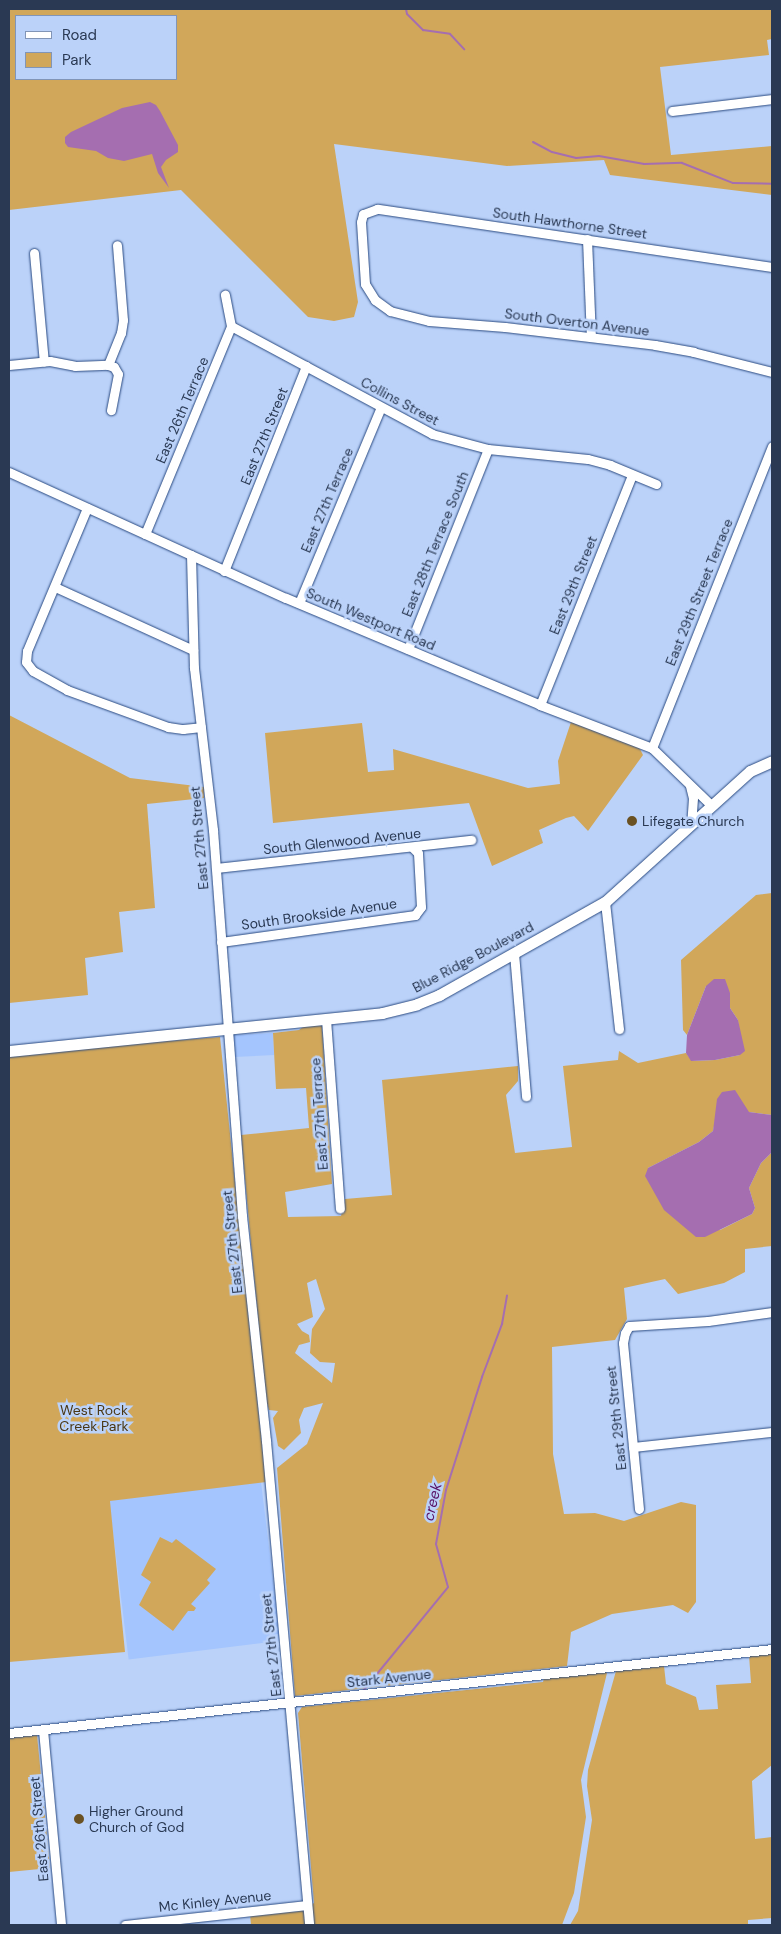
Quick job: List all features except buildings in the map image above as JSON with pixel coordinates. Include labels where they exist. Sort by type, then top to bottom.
[{"type":"main road","name":"Blue Ridge Boulevard","points":[[9,1051],[382,1013],[417,1004],[439,995],[605,902],[750,771],[772,761]]},
{"type":"street","points":[[672,111],[772,99]]},
{"type":"street","name":"South Hawthorne Street","points":[[380,304],[369,293],[363,275],[360,230],[365,213],[377,209],[772,267]]},
{"type":"street","points":[[587,239],[591,338]]},
{"type":"street","points":[[108,365],[121,334],[123,320],[117,244]]},
{"type":"street","points":[[34,253],[44,362]]},
{"type":"street","points":[[225,295],[231,326]]},
{"type":"street","name":"South Overton Avenue","points":[[380,304],[390,311],[429,321],[505,327],[693,352],[772,372]]},
{"type":"street","name":"Collins Street","points":[[231,326],[432,434],[488,449],[588,459],[656,484]]},
{"type":"street","name":"East 26th Terrace","points":[[145,534],[231,326]]},
{"type":"street","points":[[9,365],[58,362],[75,366],[108,365],[114,367],[118,374],[111,410]]},
{"type":"street","name":"East 27th Street","points":[[224,571],[306,366]]},
{"type":"street","name":"East 27th Terrace","points":[[299,603],[380,407]]},
{"type":"street","name":"East 29th Street Terrace","points":[[652,748],[772,446]]},
{"type":"street","name":"East 28th Terrace South","points":[[408,650],[488,449]]},
{"type":"street","name":"South Westport Road","points":[[9,472],[224,571],[408,650],[652,748],[711,805]]},
{"type":"street","name":"East 29th Street","points":[[540,704],[632,475]]},
{"type":"street","points":[[87,508],[27,650],[26,662],[33,672],[67,690],[168,728],[201,727]]},
{"type":"street","name":"East 27th Street","points":[[191,555],[193,650],[216,868],[228,1016],[226,1029],[242,1216],[266,1441],[309,1925]]},
{"type":"street","points":[[55,587],[193,650]]},
{"type":"street","points":[[689,783],[693,798],[691,824]]},
{"type":"street","name":"South Glenwood Avenue","points":[[216,868],[409,846],[413,848],[470,840]]},
{"type":"street","name":"South Brookside Avenue","points":[[221,942],[415,915],[421,907],[418,853],[413,848]]},
{"type":"street","points":[[605,902],[619,1029]]},
{"type":"street","points":[[514,953],[526,1097]]},
{"type":"street","name":"East 27th Terrace","points":[[326,1019],[340,1208]]},
{"type":"street","name":"East 29th Street","points":[[639,1509],[623,1343],[624,1333],[629,1326],[708,1321],[772,1312]]},
{"type":"street","points":[[633,1447],[772,1432]]},
{"type":"street","name":"Stark Avenue","points":[[9,1733],[772,1650]]},
{"type":"street","name":"East 26th Street","points":[[43,1730],[61,1925]]},
{"type":"street","name":"Mc Kinley Avenue","points":[[125,1925],[307,1905]]},
{"type":"shaded area","points":[[150,102],[156,105],[160,111],[178,145],[178,152],[166,160],[161,167],[169,188],[158,173],[152,154],[124,161],[108,158],[96,151],[68,147],[65,143],[65,137],[71,132],[122,108]]},
{"type":"shaded area","points":[[714,979],[725,979],[730,993],[730,1008],[738,1020],[745,1051],[740,1055],[715,1060],[691,1061],[686,1053],[687,1035],[706,986]]},
{"type":"shaded area","points":[[273,1033],[274,1055],[234,1057],[233,1035]]},
{"type":"shaded area","points":[[735,1090],[749,1112],[772,1115],[772,1152],[761,1163],[749,1188],[755,1208],[752,1214],[705,1237],[696,1237],[664,1210],[645,1176],[648,1168],[699,1142],[713,1131],[717,1099],[722,1092]]},
{"type":"shaded area","points":[[261,1482],[280,1641],[129,1659],[109,1501]]},
{"type":"green space","points":[[9,9],[772,9],[772,39],[767,40],[769,55],[660,67],[671,155],[772,146],[772,195],[610,175],[604,160],[507,166],[334,144],[358,302],[354,317],[334,321],[308,317],[181,190],[9,210]]},
{"type":"green space","points":[[9,715],[130,778],[204,787],[204,798],[147,804],[155,908],[119,912],[123,952],[85,958],[88,995],[9,1003]]},
{"type":"green space","points":[[571,722],[639,747],[643,755],[588,831],[574,816],[566,818],[539,830],[543,843],[492,866],[469,803],[273,823],[265,733],[362,723],[368,772],[394,770],[393,749],[528,788],[560,784],[558,761]]},
{"type":"green space","points":[[772,893],[772,1115],[749,1112],[716,1116],[713,1131],[699,1142],[648,1168],[720,1230],[752,1214],[755,1208],[749,1188],[761,1163],[772,1152],[772,1246],[745,1249],[745,1272],[724,1283],[678,1294],[665,1279],[624,1288],[627,1319],[615,1340],[552,1347],[553,1454],[564,1514],[595,1513],[624,1521],[681,1502],[696,1505],[696,1602],[688,1613],[673,1605],[612,1614],[571,1632],[567,1666],[295,1696],[277,1468],[307,1444],[323,1403],[304,1408],[299,1420],[301,1433],[284,1450],[278,1446],[273,1418],[278,1411],[269,1410],[265,1397],[241,1135],[309,1128],[306,1088],[276,1089],[273,1033],[299,1030],[304,1026],[322,1025],[332,1184],[285,1192],[288,1217],[341,1216],[345,1199],[392,1195],[382,1080],[518,1066],[518,1081],[506,1095],[515,1153],[572,1147],[563,1066],[618,1060],[619,1051],[638,1063],[686,1053],[692,1061],[715,1060],[740,1055],[738,1020],[730,1008],[730,993],[706,986],[687,1035],[683,1030],[681,960],[756,895]],"holes":[[[316,1279],[325,1309],[312,1329],[310,1353],[320,1362],[335,1363],[332,1383],[295,1353],[299,1345],[310,1342],[309,1335],[302,1331],[297,1324],[313,1317],[307,1283]]]},
{"type":"green space","name":"West Rock Creek Park","points":[[220,1037],[266,1482],[110,1501],[125,1652],[9,1662],[9,1053]]},
{"type":"green space","points":[[160,1537],[172,1543],[176,1539],[216,1569],[207,1580],[210,1583],[191,1604],[196,1608],[194,1611],[188,1611],[173,1631],[139,1605],[151,1582],[141,1575]]},
{"type":"green space","points":[[772,1652],[772,1765],[752,1781],[755,1839],[772,1837],[772,1918],[748,1920],[748,1925],[570,1925],[578,1911],[592,1820],[587,1786],[588,1770],[616,1671],[664,1666],[666,1684],[696,1697],[699,1710],[718,1709],[716,1685],[751,1683],[749,1655]]},
{"type":"green space","points":[[604,1671],[607,1673],[581,1780],[586,1817],[574,1893],[562,1925],[251,1925],[250,1914],[301,1911],[314,1903],[298,1713],[302,1707],[543,1682],[544,1678]]},
{"type":"green space","points":[[37,1735],[50,1868],[9,1872],[9,1738]]},
{"type":"waterway","points":[[406,9],[407,14],[423,30],[450,34],[464,49]]},
{"type":"waterway","points":[[533,142],[552,152],[576,158],[599,156],[644,164],[682,163],[733,183],[772,184]]},
{"type":"waterway","name":"creek","points":[[363,1691],[448,1587],[436,1544],[446,1490],[482,1377],[502,1324],[507,1295]]},
{"type":"place","name":"Lifegate Church","points":[[632,821]]},
{"type":"place","name":"Higher Ground Church of God","points":[[79,1819]]}]
